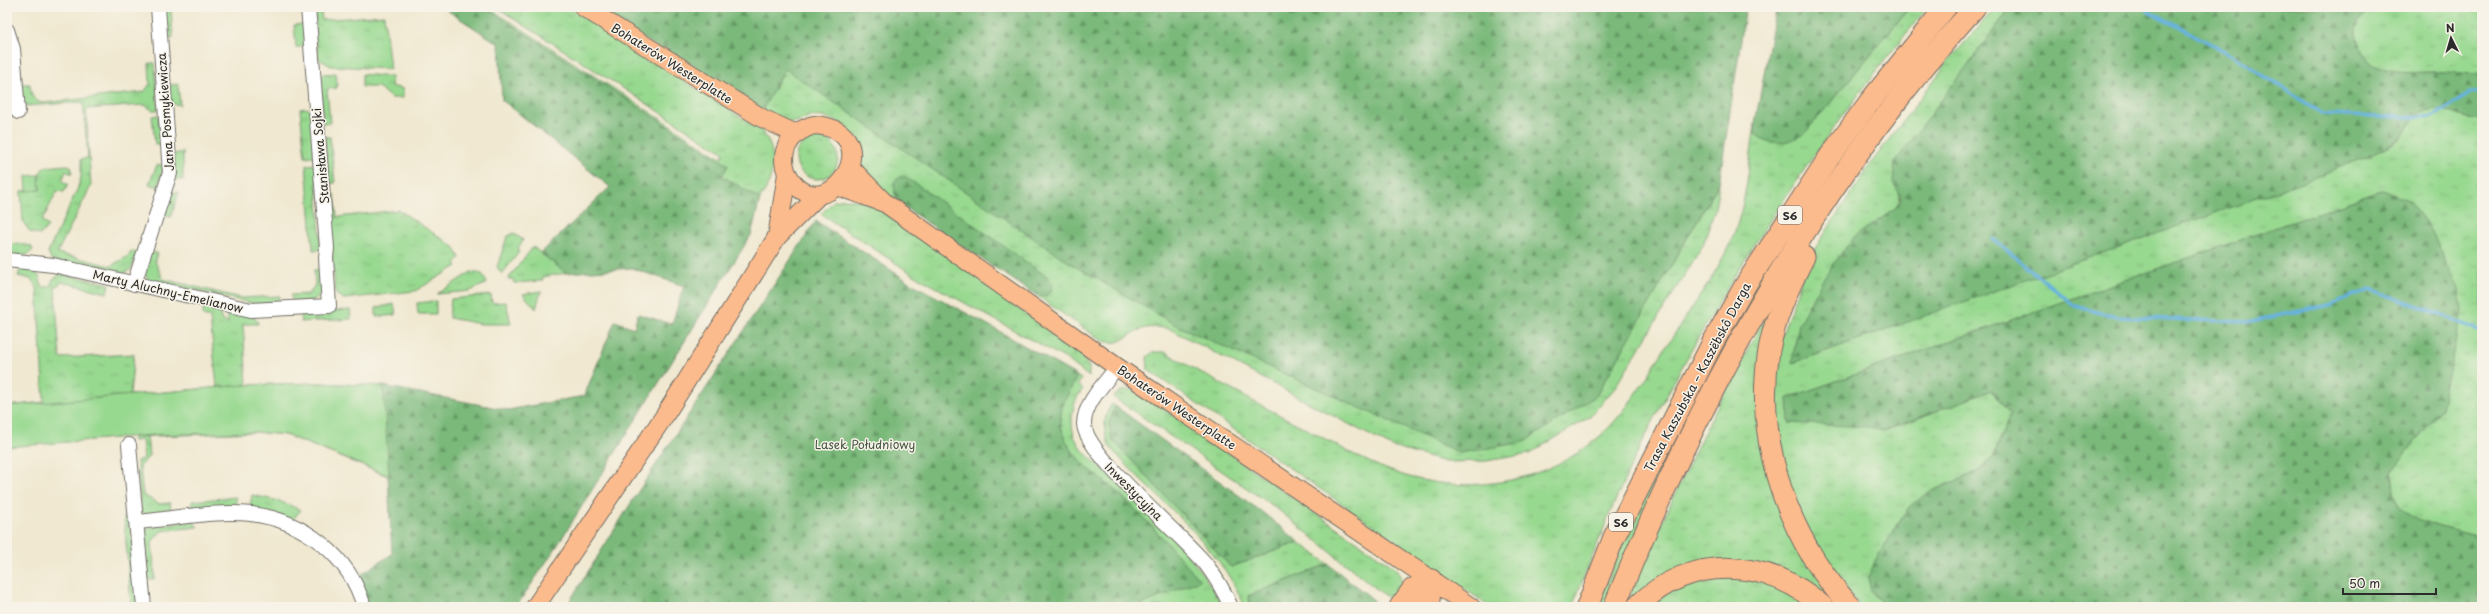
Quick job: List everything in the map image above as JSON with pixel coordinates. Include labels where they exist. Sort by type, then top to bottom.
[{"type":"highway","name":"Trasa Kaszubska – Kaszëbskô Darga","points":[[1586,607],[1617,530],[1712,344],[1746,284],[1830,156],[1871,100],[1946,7]]},
{"type":"highway","name":"Trasa Kaszubska – Kaszëbskô Darga","points":[[1614,607],[1637,550],[1682,450],[1733,352],[1795,248],[1848,168],[1889,113],[1975,7]]},
{"type":"highway","points":[[1848,168],[1793,278],[1777,317],[1769,350],[1766,384],[1766,413],[1771,450],[1788,508],[1813,558],[1832,586],[1851,607]]},
{"type":"highway","points":[[1637,607],[1658,588],[1688,573],[1710,569],[1741,568],[1766,573],[1794,586],[1823,607]]},
{"type":"highway","points":[[1400,607],[1413,589],[1431,580]]},
{"type":"highway","points":[[1424,607],[1429,600],[1431,580]]},
{"type":"main road","name":"Bohaterów Westerplatte","points":[[583,7],[762,118],[790,139]]},
{"type":"main road","points":[[535,607],[665,415],[777,238],[819,195],[837,186],[845,178],[850,167],[851,156],[848,145],[834,129],[814,125],[790,139],[783,162],[787,174],[794,183],[805,191],[819,195]]},
{"type":"main road","name":"Bohaterów Westerplatte","points":[[850,167],[885,203],[1117,367],[1471,607]]},
{"type":"main road","points":[[777,238],[787,174]]},
{"type":"main road","name":"Bohaterów Westerplatte","points":[[837,186],[885,203]]},
{"type":"street","name":"Jana Posmykiewicza","points":[[134,284],[170,173],[158,7]]},
{"type":"street","name":"Stanisława Sojki","points":[[308,7],[327,248],[326,258],[329,306]]},
{"type":"street","points":[[7,30],[12,42],[18,112]]},
{"type":"street","name":"Marty Aluchny-Emelianow","points":[[7,260],[53,265],[251,310],[329,306]]},
{"type":"street","name":"Inwestycyjna","points":[[1117,367],[1092,401],[1085,415],[1084,425],[1090,442],[1105,462],[1204,562],[1224,592],[1231,607]]},
{"type":"street","points":[[129,445],[144,607]]},
{"type":"street","points":[[136,522],[236,513],[261,516],[301,529],[316,540],[342,564],[357,587],[364,607]]},
{"type":"green space","points":[[442,7],[484,7],[728,165],[722,176],[760,199],[751,235],[557,546],[516,607],[368,607],[357,577],[392,554],[388,476],[286,435],[255,432],[133,437],[244,385],[318,383],[383,386],[508,410],[584,396],[615,321],[634,328],[638,314],[672,324],[684,286],[632,268],[566,273],[541,253],[610,187],[502,100],[499,44]]},
{"type":"green space","points":[[484,7],[488,7],[721,158],[724,153],[496,7],[568,7],[761,130],[771,147],[773,164],[769,182],[760,199],[722,176],[728,165]]},
{"type":"green space","points":[[593,7],[1746,7],[1719,183],[1596,396],[1524,442],[1460,453],[1176,325],[1073,265],[785,69],[761,112]]},
{"type":"green space","points":[[1776,7],[1910,7],[1804,134],[1791,140],[1779,143],[1768,141],[1755,134],[1755,124]]},
{"type":"green space","points":[[1910,7],[1928,7],[1847,110],[1809,163],[1737,273],[1703,330],[1671,387],[1631,465],[1572,607],[1491,607],[1148,370],[1147,357],[1153,352],[1165,352],[1232,390],[1357,456],[1379,467],[1417,479],[1445,484],[1472,485],[1500,482],[1527,476],[1553,466],[1577,453],[1600,436],[1619,417],[1643,384],[1717,268],[1732,239],[1741,211],[1747,182],[1755,124],[1755,134],[1816,120]]},
{"type":"green space","points":[[1955,7],[1965,7],[1694,407],[1658,480],[1605,607],[1597,607],[1627,533],[1718,346],[1813,193]]},
{"type":"green space","points":[[1996,7],[2011,7],[1978,51],[1893,182],[1900,195],[1899,202],[1895,209],[1842,257],[1814,296],[1803,317],[1796,340],[1793,363],[2377,151],[2389,146],[2399,139],[2416,116],[2425,111],[2432,109],[2447,111],[2468,118],[2482,117],[2482,538],[2415,518],[2406,513],[2400,507],[2395,494],[2392,471],[2441,409],[2383,190],[1788,398],[1884,431],[1992,390],[2010,414],[1994,455],[1979,471],[1928,493],[1909,507],[1875,561],[1871,591],[1885,607],[1859,607],[1802,522],[1780,459],[1773,380],[1779,343],[1810,256],[1875,158],[1947,63]]},
{"type":"green space","points":[[2011,7],[2365,7],[2366,13],[2357,24],[2356,35],[2362,53],[2370,62],[2380,68],[2392,71],[2472,74],[2482,73],[2482,117],[2468,118],[2441,110],[2420,113],[2397,140],[2370,155],[2322,175],[1792,363],[1799,323],[1826,274],[1854,237],[1895,209],[1900,202],[1901,195],[1893,183],[1895,162]]},
{"type":"green space","points":[[2365,7],[2482,7],[2482,73],[2404,72],[2380,68],[2370,62],[2362,53],[2356,35],[2356,28],[2359,21],[2366,13]]},
{"type":"green space","points":[[171,9],[173,38],[163,38],[161,10]]},
{"type":"green space","points":[[316,11],[321,11],[322,20],[384,15],[390,69],[331,66],[319,59],[315,37]]},
{"type":"green space","points":[[305,24],[306,45],[296,48],[294,25]]},
{"type":"green space","points":[[149,63],[155,63],[158,110],[152,110],[145,105],[86,109],[91,186],[57,253],[111,266],[128,256],[131,251],[137,253],[131,269],[121,275],[51,260],[48,252],[77,190],[81,177],[81,159],[88,158],[83,102],[26,106],[24,104],[20,84],[30,84],[34,99],[43,103],[144,92],[150,84]]},
{"type":"green space","points":[[785,68],[1073,265],[1596,396],[1719,183],[1715,209],[1703,245],[1614,389],[1588,418],[1529,454],[1486,461],[1445,462],[1392,447],[1170,329],[1151,327],[1139,330],[1117,342],[1107,342],[1101,340],[1033,293],[1045,296],[1046,276],[1031,266],[904,207],[886,194],[860,164],[859,153],[852,135],[838,122],[820,117],[809,117],[790,122],[761,112]]},
{"type":"green space","points":[[336,73],[337,88],[327,89],[330,123],[323,123],[320,77],[323,74]]},
{"type":"green space","points":[[362,74],[392,77],[391,86],[403,89],[403,98],[391,98],[378,87],[362,87]]},
{"type":"green space","points":[[178,84],[180,105],[169,103],[167,85]]},
{"type":"green space","points":[[307,108],[313,112],[315,156],[305,157],[300,109]]},
{"type":"green space","points":[[158,115],[161,144],[155,144],[152,116]]},
{"type":"green space","points":[[325,137],[330,137],[335,183],[328,184]]},
{"type":"green space","points":[[813,137],[821,137],[829,140],[835,146],[838,158],[835,170],[829,176],[821,179],[813,179],[805,176],[799,170],[796,162],[796,154],[799,146],[805,140]]},
{"type":"green space","points":[[183,152],[183,180],[174,179],[174,154]]},
{"type":"green space","points":[[316,164],[321,250],[313,250],[306,165]]},
{"type":"green space","points":[[157,165],[164,165],[158,187],[149,184]]},
{"type":"green space","points":[[71,166],[72,174],[66,171],[62,181],[68,184],[64,192],[57,191],[42,221],[48,226],[40,235],[30,232],[23,222],[21,191],[40,190],[39,175],[44,167]]},
{"type":"green space","points":[[39,175],[40,190],[27,191],[26,176]]},
{"type":"green space","points":[[899,177],[906,177],[1046,276],[1053,284],[1051,292],[1045,296],[1033,293],[904,207],[895,195],[894,182]]},
{"type":"green space","points":[[2383,190],[2409,201],[2427,224],[2459,289],[2462,311],[2441,409],[2392,471],[2395,494],[2400,507],[2406,513],[2415,518],[2482,538],[2482,607],[1885,607],[1871,590],[1868,579],[1875,561],[1909,507],[1928,493],[1979,471],[1994,455],[2010,414],[1992,390],[1884,431],[1867,427],[1789,423],[1788,398]]},
{"type":"green space","points":[[179,192],[171,217],[161,215],[168,193]]},
{"type":"green space","points":[[327,195],[335,195],[337,217],[399,210],[454,247],[460,258],[455,263],[457,266],[415,291],[344,299],[336,294],[335,288]]},
{"type":"green space","points":[[845,199],[862,201],[880,209],[1079,351],[1089,367],[1089,377],[1068,360],[914,275],[821,214],[834,201]]},
{"type":"green space","name":"Lasek Południowy","points":[[816,221],[909,282],[1077,376],[1065,399],[1061,412],[1061,425],[1064,437],[1070,448],[1087,468],[1118,493],[1137,511],[1200,580],[1136,607],[566,607],[636,495]]},
{"type":"green space","points":[[513,233],[523,240],[517,250],[519,252],[502,274],[497,267],[507,237]]},
{"type":"green space","points":[[19,244],[31,246],[33,250],[27,255],[7,255],[7,245]]},
{"type":"green space","points":[[533,247],[566,273],[543,277],[542,281],[514,283],[513,279],[508,279]]},
{"type":"green space","points":[[149,251],[157,253],[155,261],[163,279],[241,298],[280,296],[279,302],[255,304],[148,280],[143,270]]},
{"type":"green space","points":[[31,267],[39,276],[42,287],[50,287],[53,279],[61,274],[109,284],[107,293],[62,282],[55,288],[60,358],[134,354],[130,395],[187,390],[7,406],[44,402],[37,287],[31,279],[18,276],[21,268]]},
{"type":"green space","points":[[321,269],[321,294],[314,300],[298,302],[292,300],[291,295],[309,294],[315,285],[314,270]]},
{"type":"green space","points":[[471,272],[482,274],[487,283],[470,291],[437,294]]},
{"type":"green space","points":[[541,291],[536,309],[523,294]]},
{"type":"green space","points":[[491,295],[492,303],[506,302],[511,324],[481,324],[449,318],[451,299]]},
{"type":"green space","points":[[436,301],[436,314],[418,314],[417,303]]},
{"type":"green space","points":[[394,304],[396,315],[376,317],[376,308]]},
{"type":"green space","points":[[207,307],[219,311],[222,321],[228,323],[227,316],[230,312],[254,317],[258,324],[243,324],[247,385],[217,387],[210,318],[203,316],[203,310]]},
{"type":"green space","points":[[1771,309],[1760,429],[1841,607],[1831,607],[1761,565],[1631,598],[1631,593],[1696,448],[1732,378]]},
{"type":"green space","points":[[350,310],[351,319],[301,322],[300,313]]},
{"type":"green space","points":[[1077,376],[1081,379],[1078,385],[1083,389],[1076,400],[1072,419],[1073,432],[1078,444],[1095,463],[1110,475],[1157,520],[1201,572],[1223,607],[1136,607],[1199,580],[1137,511],[1118,493],[1087,468],[1070,448],[1064,437],[1061,425],[1061,412],[1065,399]]},
{"type":"green space","points":[[318,383],[383,386],[389,476],[286,435],[255,432],[153,435],[7,447],[7,406],[244,385]]},
{"type":"green space","points":[[1135,389],[1394,567],[1400,576],[1401,585],[1399,594],[1394,603],[1276,508],[1113,397],[1121,391]]},
{"type":"green space","points":[[1112,404],[1115,406],[1109,424],[1112,439],[1231,567],[1299,542],[1328,564],[1248,596],[1252,607],[1245,607],[1233,583],[1219,561],[1184,521],[1109,446],[1106,435],[1105,419]]},
{"type":"green space","points":[[1115,406],[1262,512],[1299,542],[1231,567],[1112,439],[1109,424]]},
{"type":"green space","points":[[147,436],[149,456],[140,467],[143,495],[159,504],[170,503],[172,514],[144,515],[141,512],[137,461],[144,458],[142,440],[133,441],[133,437]]},
{"type":"green space","points":[[252,495],[279,501],[301,510],[292,520],[252,510],[250,506]]},
{"type":"green space","points":[[236,497],[236,507],[193,512],[192,501]]},
{"type":"green space","points":[[124,517],[130,517],[138,601],[136,604],[131,604]]},
{"type":"green space","points":[[193,521],[198,527],[161,531],[152,542],[155,579],[148,580],[144,533],[147,528]]},
{"type":"green space","points":[[1328,564],[1375,601],[1371,607],[1252,607],[1248,596]]},
{"type":"green space","points":[[1720,576],[1767,582],[1810,607],[1647,607],[1676,587]]},
{"type":"waterway","points":[[2147,10],[2230,54],[2323,114],[2431,118],[2470,93],[2482,94]]},
{"type":"waterway","points":[[1993,239],[2075,306],[2116,317],[2246,322],[2330,305],[2370,289],[2441,314],[2482,332]]}]
